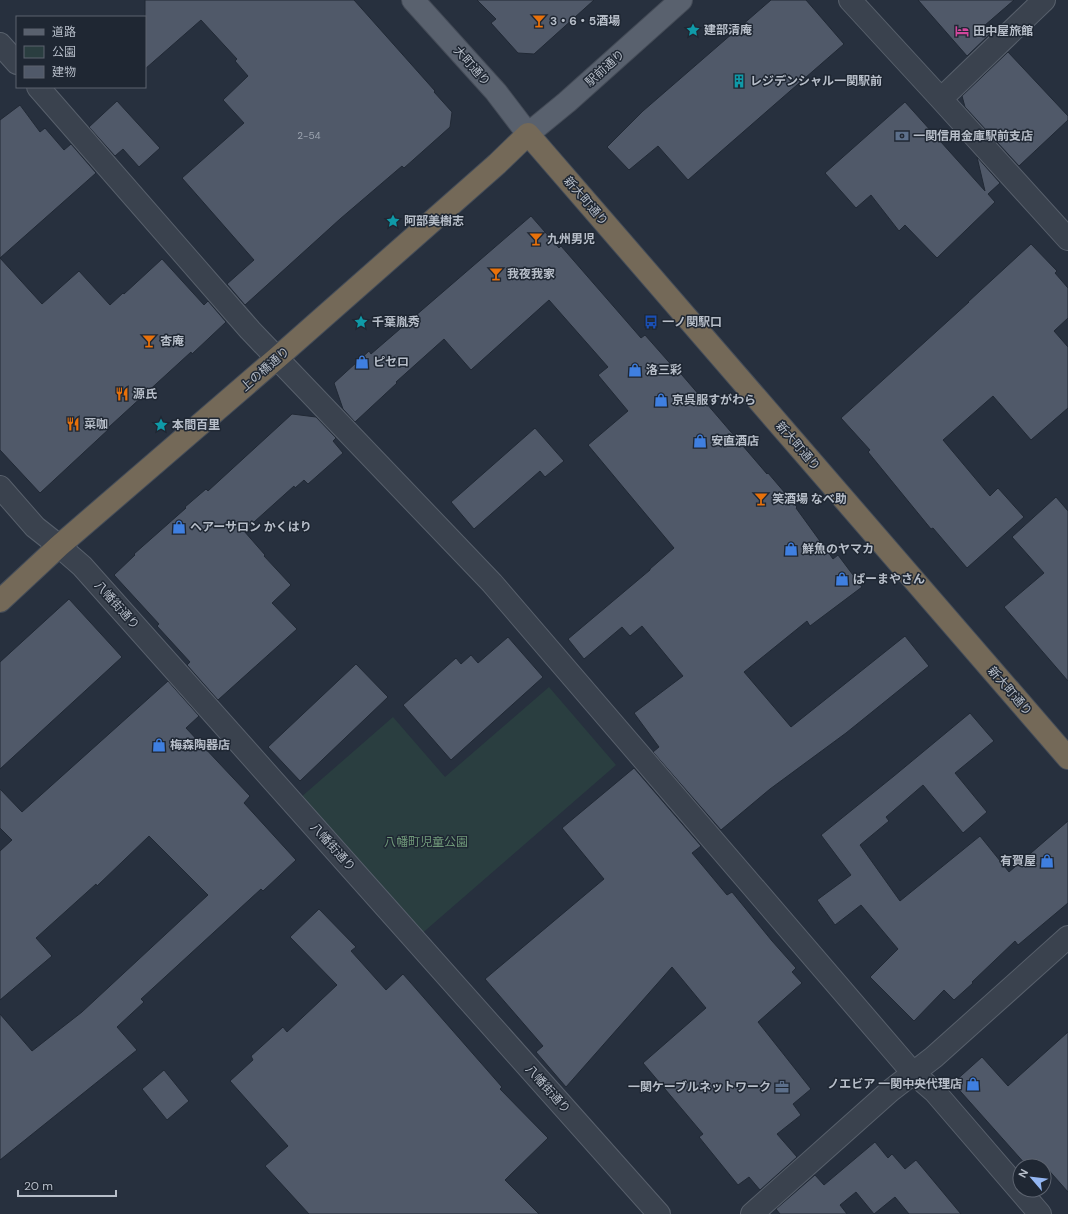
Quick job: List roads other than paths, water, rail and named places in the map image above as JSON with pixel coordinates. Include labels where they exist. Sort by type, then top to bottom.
[{"type":"highway","name":"上の橋通り","points":[[0,601],[60,546],[491,170],[528,134]]},
{"type":"highway","name":"新大町通り","points":[[528,134],[1068,758]]},
{"type":"main road","name":"大町通り","points":[[413,0],[496,92],[528,134]]},
{"type":"main road","name":"駅前通り","points":[[528,134],[567,102],[681,0]]},
{"type":"street","points":[[850,0],[942,99],[1068,239]]},
{"type":"street","points":[[942,99],[1044,0]]},
{"type":"street","points":[[0,44],[16,63]]},
{"type":"street","points":[[39,88],[250,330],[492,583],[913,1073],[935,1092],[1040,1214]]},
{"type":"street","name":"八幡街通り","points":[[0,486],[36,527],[60,546],[93,578],[660,1214]]},
{"type":"street","points":[[752,1214],[890,1091],[934,1057],[1068,936]]},
{"type":"place","name":"3・6・5酒場","points":[[539,21]]},
{"type":"place","name":"建部清庵","points":[[693,30]]},
{"type":"place","name":"田中屋旅館","points":[[962,31]]},
{"type":"place","name":"レジデンシャル一関駅前","points":[[739,81]]},
{"type":"place","name":"一関信用金庫駅前支店","points":[[902,136]]},
{"type":"place","name":"阿部美樹志","points":[[393,221]]},
{"type":"place","name":"九州男児","points":[[536,239]]},
{"type":"place","name":"我夜我家","points":[[496,274]]},
{"type":"place","name":"千葉胤秀","points":[[361,322]]},
{"type":"place","name":"一ノ関駅口","points":[[651,322]]},
{"type":"place","name":"杏庵","points":[[149,341]]},
{"type":"place","name":"ピセロ","points":[[362,362]]},
{"type":"place","name":"洛三彩","points":[[635,370]]},
{"type":"place","name":"源氏","points":[[122,394]]},
{"type":"place","name":"京呉服すがわら","points":[[661,400]]},
{"type":"place","name":"菜咖","points":[[73,424]]},
{"type":"place","name":"本間百里","points":[[161,425]]},
{"type":"place","name":"安直酒店","points":[[700,441]]},
{"type":"place","name":"笑酒場 なべ助","points":[[761,499]]},
{"type":"place","name":"ヘアーサロン かくはり","points":[[179,527]]},
{"type":"place","name":"鮮魚のヤマカ","points":[[791,549]]},
{"type":"place","name":"ぱーまやさん","points":[[842,579]]},
{"type":"place","name":"梅森陶器店","points":[[159,745]]},
{"type":"place","name":"有賀屋","points":[[1047,861]]},
{"type":"place","name":"ノエビア 一関中央代理店","points":[[973,1084]]},
{"type":"place","name":"一関ケーブルネットワーク","points":[[782,1087]]},
{"type":"park label","name":"八幡町児童公園","points":[[426,842]]}]
